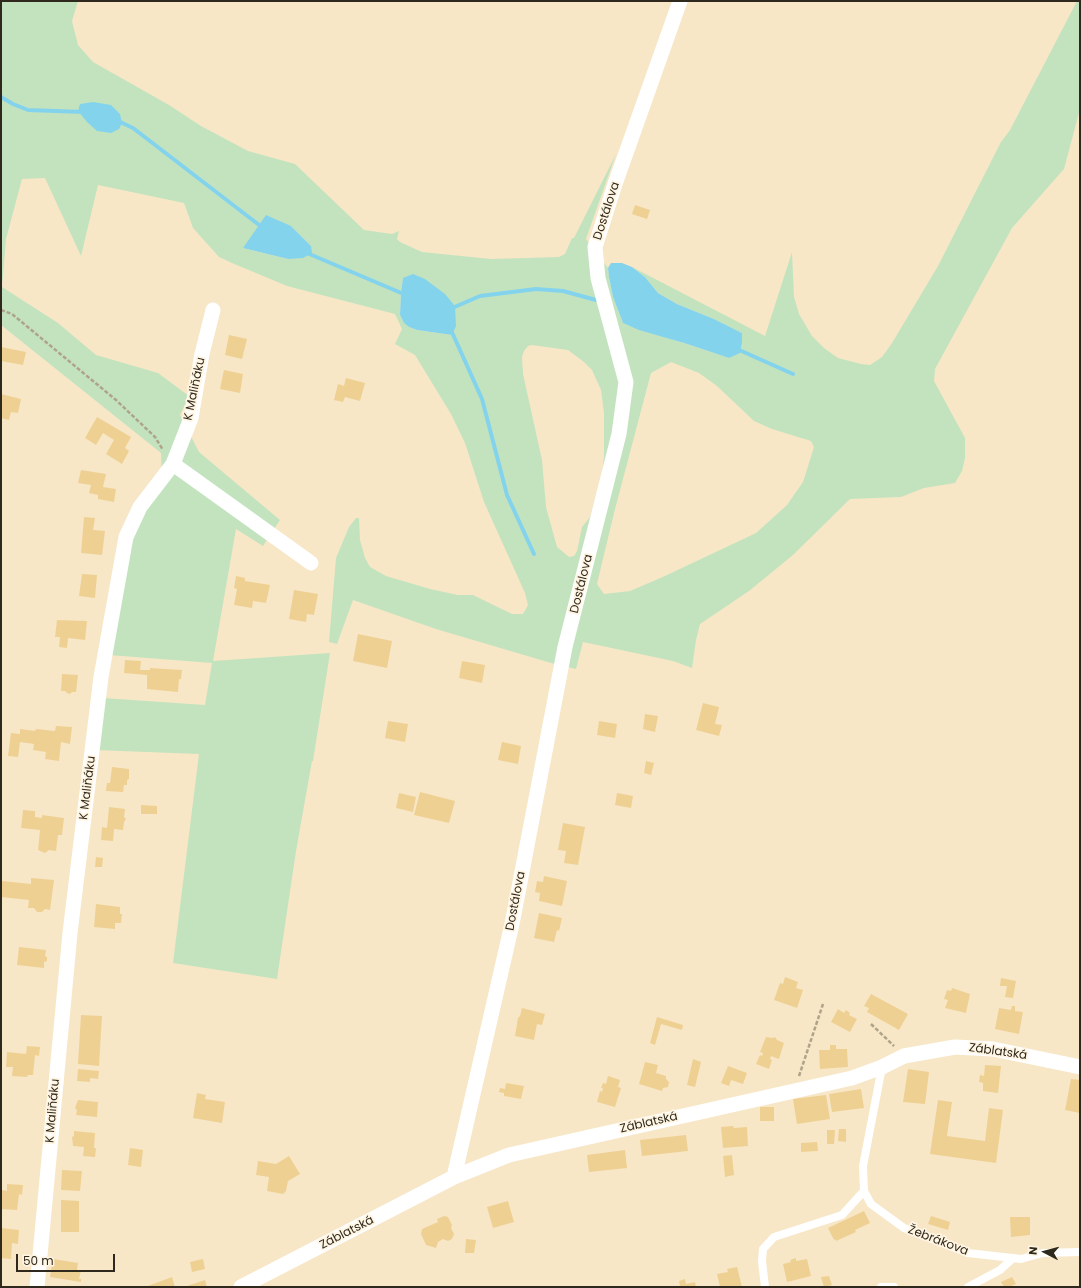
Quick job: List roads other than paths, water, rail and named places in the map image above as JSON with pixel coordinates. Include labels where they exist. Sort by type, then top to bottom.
[{"type":"street","name":"Dostálova","points":[[454,1177],[512,924],[566,647],[619,434],[626,382],[598,278],[595,247],[615,184],[680,1]]},
{"type":"street","name":"K Maliňáku","points":[[37,1287],[70,933],[101,677],[126,537],[140,507],[173,464],[191,418],[202,354],[213,310]]},
{"type":"street","points":[[173,464],[311,563]]},
{"type":"street","name":"Záblatská","points":[[241,1287],[454,1177],[509,1155],[852,1078],[882,1067],[904,1056],[955,1047],[993,1049],[1080,1067]]},
{"type":"lane","points":[[765,1287],[762,1261],[763,1249],[774,1237],[842,1214],[864,1191],[863,1166],[882,1067]]},
{"type":"lane","name":"Žebrákova","points":[[864,1191],[871,1204],[904,1228],[968,1253],[1021,1259],[1043,1253],[1080,1252]]},
{"type":"lane","points":[[968,1287],[1000,1270],[1013,1258]]},
{"type":"lane","points":[[881,1287],[894,1287]]},
{"type":"water","points":[[93,102],[111,105],[120,114],[122,123],[119,129],[111,133],[97,131],[87,122],[78,111],[80,104]]},
{"type":"water","points":[[266,215],[291,226],[311,246],[312,253],[303,258],[288,259],[243,248]]},
{"type":"water","points":[[611,263],[622,263],[632,267],[645,277],[658,293],[677,304],[714,319],[742,333],[740,353],[729,358],[639,330],[623,323],[613,297],[609,277],[608,268]]},
{"type":"water","points":[[413,274],[425,279],[445,294],[455,306],[456,326],[452,335],[417,330],[404,323],[400,315],[403,278]]},
{"type":"waterway","points":[[1,97],[28,110],[83,112]]},
{"type":"waterway","points":[[118,121],[133,128],[263,228]]},
{"type":"waterway","points":[[307,253],[406,295]]},
{"type":"waterway","points":[[450,309],[480,296],[536,289],[563,291],[596,300]]},
{"type":"waterway","points":[[451,330],[482,399],[507,495],[534,554]]},
{"type":"waterway","points":[[737,349],[793,374]]}]
